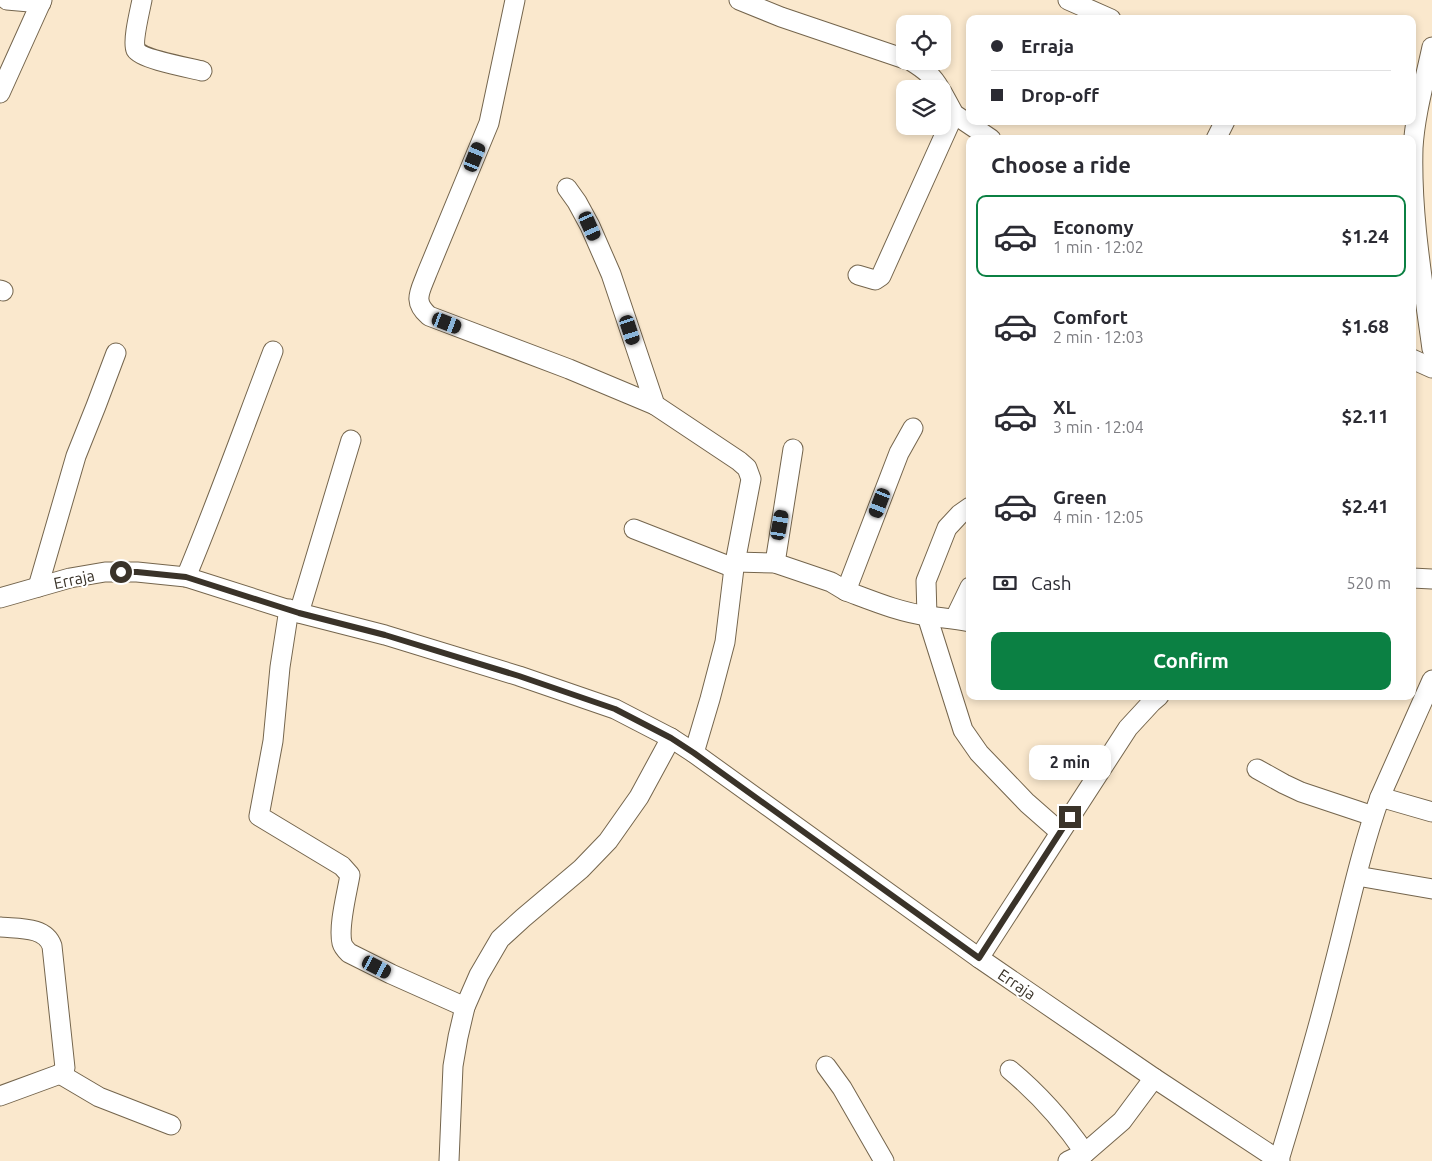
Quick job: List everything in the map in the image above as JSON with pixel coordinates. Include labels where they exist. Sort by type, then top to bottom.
[{"type":"street","points":[[0,94],[41,1],[7,0]]},
{"type":"street","points":[[142,0],[135,41],[135,49],[139,54],[150,59],[202,71]]},
{"type":"street","points":[[515,0],[489,123],[427,273],[418,302],[421,309],[430,316],[570,369],[655,405],[705,437],[747,468],[751,485],[734,565],[725,642],[694,753]]},
{"type":"street","points":[[738,0],[896,56]]},
{"type":"street","points":[[1068,0],[1102,15]]},
{"type":"street","points":[[1416,122],[1432,47]]},
{"type":"street","points":[[926,70],[936,80]]},
{"type":"street","points":[[951,108],[954,114],[966,122]]},
{"type":"street","points":[[858,275],[875,280],[881,276],[954,114]]},
{"type":"street","points":[[970,125],[984,135]]},
{"type":"street","points":[[567,188],[590,226],[611,274],[655,405]]},
{"type":"street","points":[[1416,229],[1432,349]]},
{"type":"street","points":[[186,577],[273,351]]},
{"type":"street","points":[[38,587],[76,456],[116,353]]},
{"type":"street","points":[[1416,361],[1432,368]]},
{"type":"street","points":[[846,591],[899,453],[913,428]]},
{"type":"street","points":[[351,440],[294,611],[280,667],[274,741],[259,816],[342,866],[350,875],[341,928],[344,949],[391,974],[465,1007]]},
{"type":"street","points":[[775,563],[793,449]]},
{"type":"street","points":[[966,510],[947,528],[926,581],[927,616],[964,730],[979,753],[1027,803],[1060,832]]},
{"type":"street","points":[[634,529],[734,565],[775,563],[832,582],[846,591],[889,608],[927,616],[962,620],[966,604]]},
{"type":"street","name":"Erraja","points":[[0,598],[70,578],[105,572],[137,572],[186,577],[294,611],[385,635],[536,682],[615,709],[671,738],[694,753],[979,958],[1154,1078],[1280,1161]]},
{"type":"street","points":[[1416,578],[1432,579]]},
{"type":"street","points":[[1280,1161],[1326,999],[1356,876],[1374,816],[1380,798],[1428,702],[1432,680]]},
{"type":"street","points":[[979,958],[1128,728],[1154,700]]},
{"type":"street","points":[[449,1161],[453,1066],[465,1007],[479,975],[500,939],[581,869],[608,841],[639,797],[671,738]]},
{"type":"street","points":[[1258,769],[1301,792],[1374,816]]},
{"type":"street","points":[[1380,798],[1432,812]]},
{"type":"street","points":[[1356,876],[1432,889]]},
{"type":"street","points":[[0,927],[42,932],[50,941],[65,1068],[60,1074],[0,1096]]},
{"type":"street","points":[[826,1066],[842,1088],[884,1161]]},
{"type":"street","points":[[1010,1070],[1036,1092],[1085,1152]]},
{"type":"street","points":[[60,1074],[99,1096],[171,1126]]},
{"type":"street","points":[[1068,1161],[1085,1152],[1122,1121],[1154,1078]]},
{"type":"route","points":[[121,572],[186,577],[299,613],[385,635],[519,676],[615,709],[671,738],[694,753],[979,958],[1070,817]]}]
